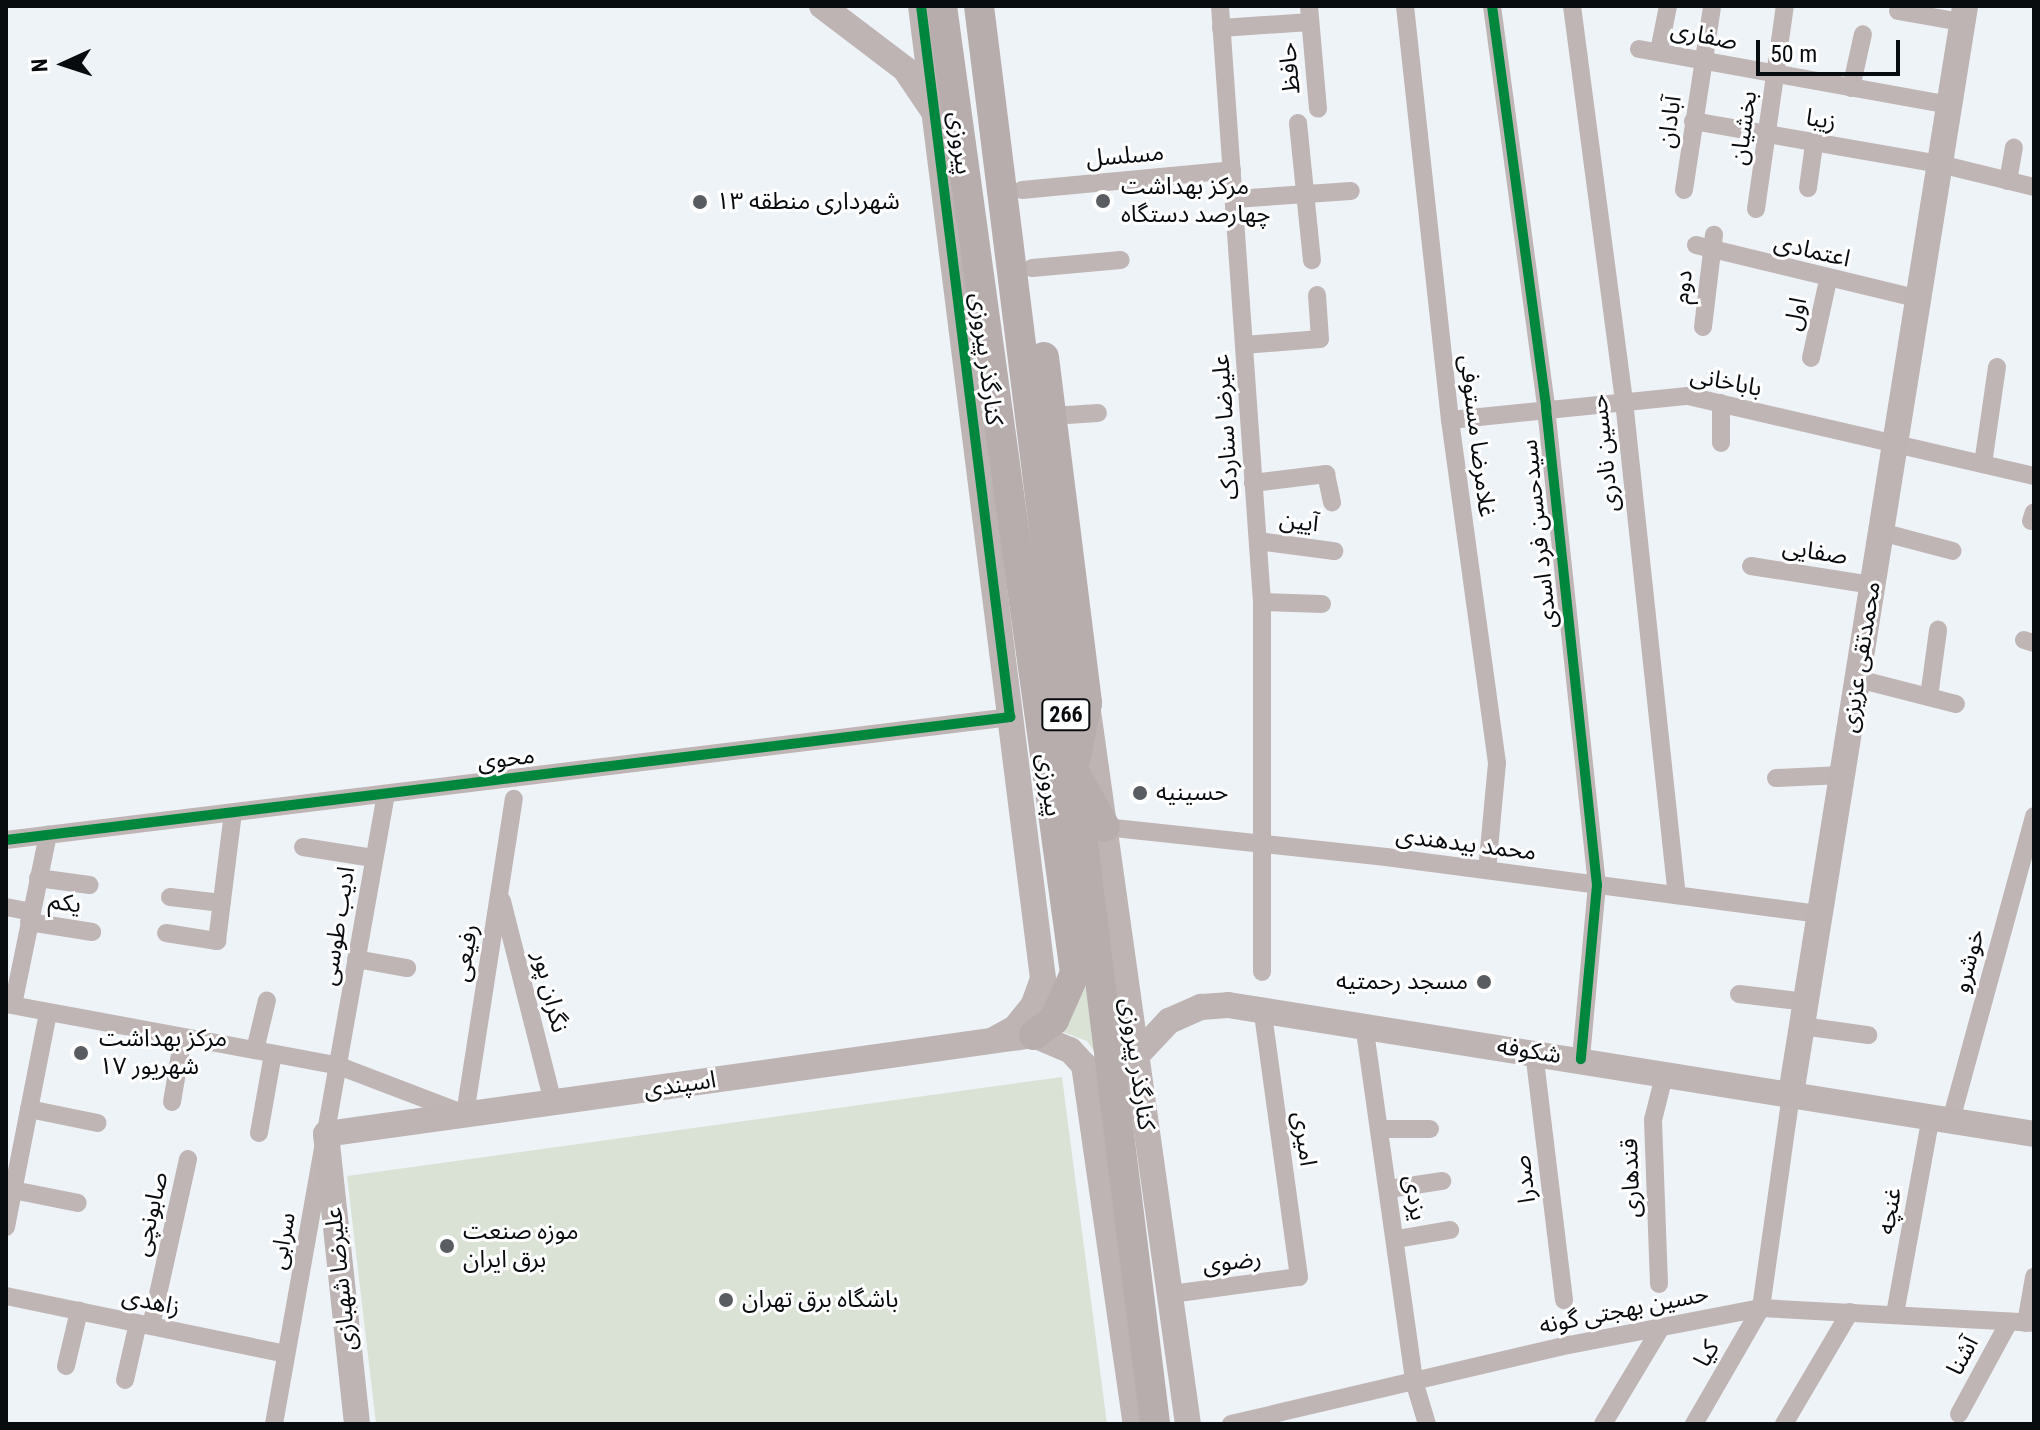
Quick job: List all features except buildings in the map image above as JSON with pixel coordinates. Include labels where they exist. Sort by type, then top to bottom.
[{"type":"main road","points":[[822,6],[905,69],[936,115]]},
{"type":"main road","name":"کنارگذر پیروزی","points":[[921,6],[936,115],[954,180],[1010,717],[1043,979],[1024,1017],[993,1041]]},
{"type":"main road","name":"پیروزی","points":[[942,6],[954,180],[999,417],[1075,973],[1054,1020],[1034,1035]]},
{"type":"main road","name":"پیروزی","points":[[979,6],[1041,414],[1073,770],[1155,1424]]},
{"type":"main road","name":"266","points":[[996,6],[1032,268],[1041,414],[1087,703]]},
{"type":"main road","name":"محمدتقی عزیزی","points":[[1791,1094],[1964,14]]},
{"type":"main road","points":[[999,417],[1041,414]]},
{"type":"main road","points":[[1087,703],[1073,770],[1105,827]]},
{"type":"main road","name":"کنارگذر پیروزی","points":[[1087,703],[1188,1424]]},
{"type":"main road","name":"شکوفه","points":[[1135,1057],[1169,1021],[1201,1007],[1262,1008],[2034,1134]]},
{"type":"main road","points":[[1034,1035],[1070,1050],[1084,1065],[1136,1424]]},
{"type":"main road","name":"اسپندی","points":[[326,1134],[1034,1035]]},
{"type":"main road","points":[[1116,1112],[1135,1057]]},
{"type":"main road","name":"علیرضا شهبازی","points":[[326,1134],[357,1424]]},
{"type":"street","name":"علیرضا سناردک","points":[[1220,6],[1262,602],[1262,972]]},
{"type":"street","name":"غلامرضا مستوفی","points":[[1405,6],[1450,420],[1497,763],[1487,870]]},
{"type":"street","name":"سیدحسن فرد اسدی","points":[[1492,6],[1546,408],[1597,885],[1581,1059]]},
{"type":"street","name":"حسین نادری","points":[[1572,6],[1624,401],[1677,895]]},
{"type":"street","points":[[1659,51],[1668,6]]},
{"type":"street","name":"بخشیان","points":[[1756,209],[1785,6]]},
{"type":"street","points":[[1704,60],[1712,8]]},
{"type":"street","points":[[1898,11],[1964,14]]},
{"type":"street","name":"حافظ","points":[[1221,28],[1310,14],[1318,109]]},
{"type":"street","points":[[1851,88],[1863,34]]},
{"type":"street","name":"صفاری","points":[[1639,49],[1949,105]]},
{"type":"street","name":"آبادان","points":[[1684,190],[1704,60]]},
{"type":"street","name":"زیبا","points":[[1693,121],[1940,164],[2034,187]]},
{"type":"street","points":[[1298,123],[1312,260]]},
{"type":"street","points":[[1808,188],[1814,144]]},
{"type":"street","points":[[2008,181],[2014,148]]},
{"type":"street","name":"مسلسل","points":[[1022,190],[1232,170]]},
{"type":"street","points":[[1234,199],[1351,191]]},
{"type":"street","name":"اعتمادی","points":[[1707,244],[1828,280],[1919,299]]},
{"type":"street","name":"دوم","points":[[1703,327],[1707,244]]},
{"type":"street","points":[[1032,268],[1121,260]]},
{"type":"street","name":"اول","points":[[1811,358],[1828,280]]},
{"type":"street","points":[[1244,345],[1320,339],[1317,295]]},
{"type":"street","points":[[1983,464],[1997,367]]},
{"type":"street","name":"باباخانی","points":[[1450,420],[1688,396],[2034,476]]},
{"type":"street","points":[[1721,403],[1721,443]]},
{"type":"street","points":[[1041,414],[1098,413]]},
{"type":"street","points":[[1253,483],[1326,474],[1332,502]]},
{"type":"street","points":[[1881,532],[1953,551]]},
{"type":"street","name":"آیین","points":[[1258,541],[1334,551]]},
{"type":"street","name":"صفایی","points":[[1751,566],[1873,585]]},
{"type":"street","points":[[1262,602],[1322,604]]},
{"type":"street","points":[[1929,697],[1938,630]]},
{"type":"street","points":[[1858,679],[1956,704]]},
{"type":"street","name":"محوی","points":[[6,840],[1010,717]]},
{"type":"street","points":[[1776,778],[1842,775]]},
{"type":"street","name":"ادیب طوسی","points":[[339,1066],[386,794]]},
{"type":"street","name":"رفیعی","points":[[465,1114],[514,799]]},
{"type":"street","points":[[166,933],[217,941],[233,813]]},
{"type":"street","name":"خوشرو","points":[[1941,1118],[2034,816]]},
{"type":"street","name":"محمد بیدهندی","points":[[1105,827],[1487,870],[1820,914]]},
{"type":"street","points":[[48,835],[9,1005],[339,1066],[465,1114]]},
{"type":"street","points":[[303,847],[373,858]]},
{"type":"street","points":[[38,878],[90,885]]},
{"type":"street","name":"نگران پور","points":[[500,892],[553,1103]]},
{"type":"street","points":[[170,897],[222,903]]},
{"type":"street","name":"یکم","points":[[6,907],[30,917],[92,932]]},
{"type":"street","points":[[356,959],[407,968]]},
{"type":"street","points":[[1739,994],[1868,1035]]},
{"type":"street","points":[[259,1133],[267,1000]]},
{"type":"street","name":"امیری","points":[[1262,1008],[1299,1277]]},
{"type":"street","points":[[6,1227],[13,1190],[12,1166],[29,1109],[48,1012]]},
{"type":"street","name":"یزدی","points":[[1364,1024],[1397,1239],[1414,1381],[1427,1424]]},
{"type":"street","points":[[172,1102],[183,1037]]},
{"type":"street","name":"صدرا","points":[[1534,1052],[1564,1300]]},
{"type":"street","name":"سرابی","points":[[274,1424],[339,1066]]},
{"type":"street","name":"قندهاری","points":[[1659,1284],[1653,1120],[1665,1072]]},
{"type":"street","name":"محمدتقی عزیزی","points":[[1761,1308],[1791,1094]]},
{"type":"street","points":[[29,1109],[98,1123]]},
{"type":"street","name":"غنچه","points":[[1895,1314],[1941,1118]]},
{"type":"street","points":[[1379,1129],[1430,1129]]},
{"type":"street","name":"صابونچی","points":[[125,1380],[144,1325],[188,1159]]},
{"type":"street","points":[[1389,1189],[1442,1181]]},
{"type":"street","points":[[13,1190],[78,1203]]},
{"type":"street","points":[[1397,1239],[1450,1230]]},
{"type":"street","name":"رضوی","points":[[1171,1294],[1299,1277]]},
{"type":"street","name":"آشنا","points":[[1959,1414],[2023,1323],[2034,1277]]},
{"type":"street","name":"زاهدی","points":[[6,1296],[286,1354]]},
{"type":"street","name":"حسین بهجتی گونه","points":[[1231,1424],[1662,1326],[1761,1308],[2023,1323]]},
{"type":"street","name":"کیا","points":[[1694,1424],[1761,1308]]},
{"type":"street","points":[[66,1366],[79,1311]]},
{"type":"street","points":[[1784,1424],[1850,1312]]},
{"type":"street","points":[[1603,1424],[1662,1326]]},
{"type":"shaded area","points":[[1088,983],[1097,1056],[1087,1041],[1052,1028],[1069,1016]]},
{"type":"shaded area","name":"باشگاه برق تهران","points":[[1062,1077],[1107,1424],[376,1424],[347,1176]]},
{"type":"cycle path","points":[[6,840],[1010,717],[921,6]]},
{"type":"cycle path","points":[[1492,6],[1546,408],[1597,885],[1581,1059]]},
{"type":"place","name":"مرکز بهداشت چهارصد دستگاه","points":[[1103,201]]},
{"type":"place","name":"شهرداری منطقه ۱۳","points":[[700,202]]},
{"type":"place","name":"حسینیه","points":[[1140,793]]},
{"type":"place","name":"مسجد رحمتیه","points":[[1484,982]]},
{"type":"place","name":"مرکز بهداشت ۱۷ شهریور","points":[[81,1053]]},
{"type":"place","name":"موزه صنعت برق ایران","points":[[447,1246]]},
{"type":"place","name":"باشگاه برق تهران","points":[[726,1300]]}]
